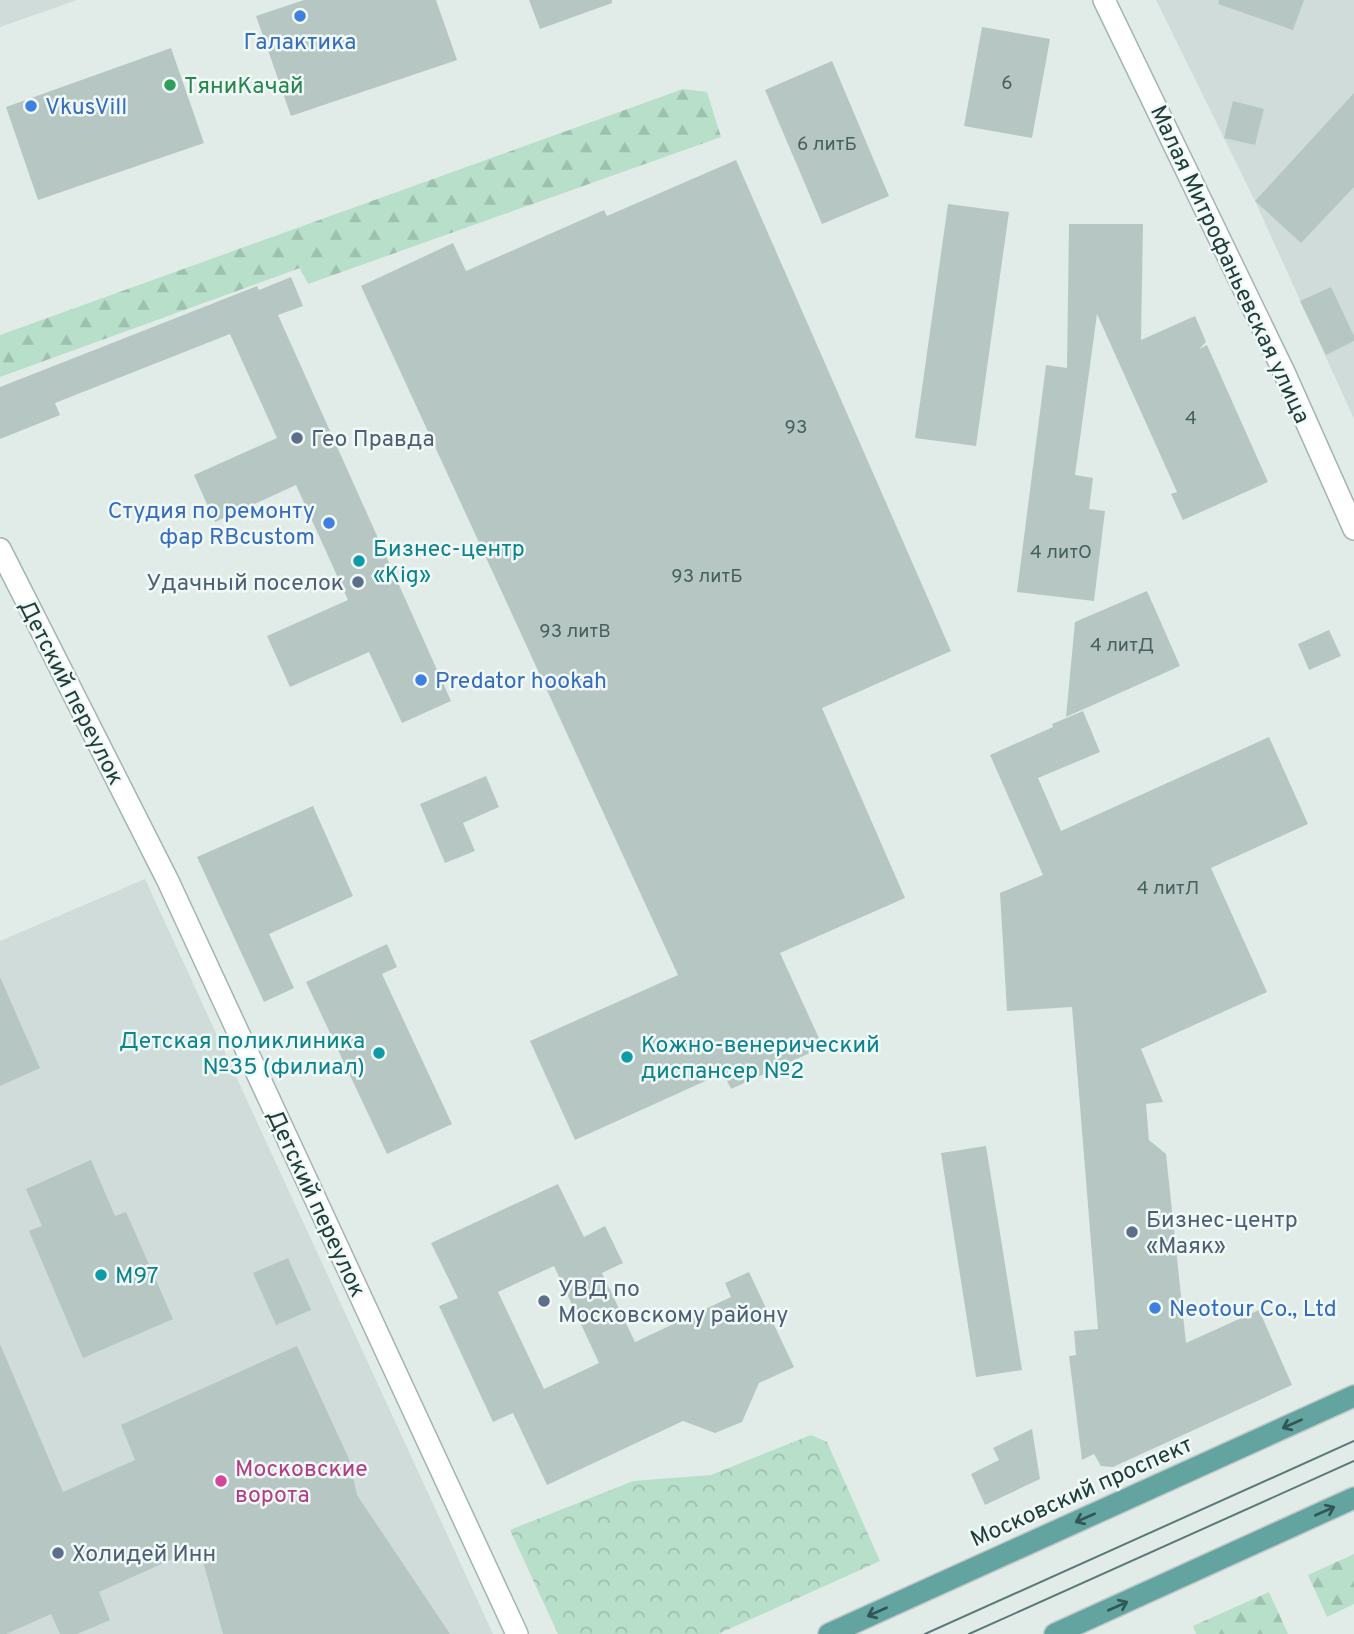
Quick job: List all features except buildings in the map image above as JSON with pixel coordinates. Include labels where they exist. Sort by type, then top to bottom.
[{"type":"main road","name":"Московский проспект","points":[[829,1634],[1354,1396]]},
{"type":"main road","points":[[1055,1634],[1354,1498]]},
{"type":"street","name":"Малая Митрофаньевская улица","points":[[1104,0],[1284,372],[1354,530]]},
{"type":"street","name":"Детский переулок","points":[[0,549],[168,881],[517,1634]]},
{"type":"shaded area","points":[[0,0],[77,0],[0,27]]},
{"type":"shaded area","points":[[1156,0],[1354,0],[1354,419],[1255,201]]},
{"type":"shaded area","points":[[145,879],[493,1634],[0,1634],[0,941]]},
{"type":"green space","points":[[683,89],[707,92],[721,137],[308,284],[300,268],[0,377],[0,335]]},
{"type":"green space","points":[[811,1435],[827,1442],[880,1561],[718,1634],[558,1634],[510,1530],[633,1481],[711,1475]]},
{"type":"green space","points":[[1354,1554],[1354,1604],[1327,1617],[1308,1575]]},
{"type":"green space","points":[[1269,1592],[1288,1634],[1196,1634],[1193,1626]]},
{"type":"tram line","points":[[925,1634],[1354,1441]]},
{"type":"tram line","points":[[969,1634],[1354,1461]]},
{"type":"place","name":"Галактика","points":[[300,16]]},
{"type":"place","name":"ТяниКачай","points":[[170,85]]},
{"type":"place","name":"VkusVill","points":[[31,106]]},
{"type":"place","name":"Гео Правда","points":[[297,438]]},
{"type":"place","name":"Студия по ремонту фар RBcustom","points":[[329,523]]},
{"type":"place","name":"Бизнес-центр «Kig»","points":[[359,561]]},
{"type":"place","name":"Удачный поселок","points":[[358,582]]},
{"type":"place","name":"Predator hookah","points":[[421,680]]},
{"type":"place","name":"Детская поликлиника №35 (филиал)","points":[[379,1053]]},
{"type":"place","name":"Кожно-венерический диспансер №2","points":[[627,1057]]},
{"type":"place","name":"Бизнес-центр «Маяк»","points":[[1132,1232]]},
{"type":"place","name":"M97","points":[[101,1275]]},
{"type":"place","name":"УВД по Московскому району","points":[[544,1301]]},
{"type":"place","name":"Neotour Co., Ltd","points":[[1155,1308]]},
{"type":"place","name":"Московские ворота","points":[[221,1481]]},
{"type":"place","name":"Холидей Инн","points":[[58,1553]]}]
